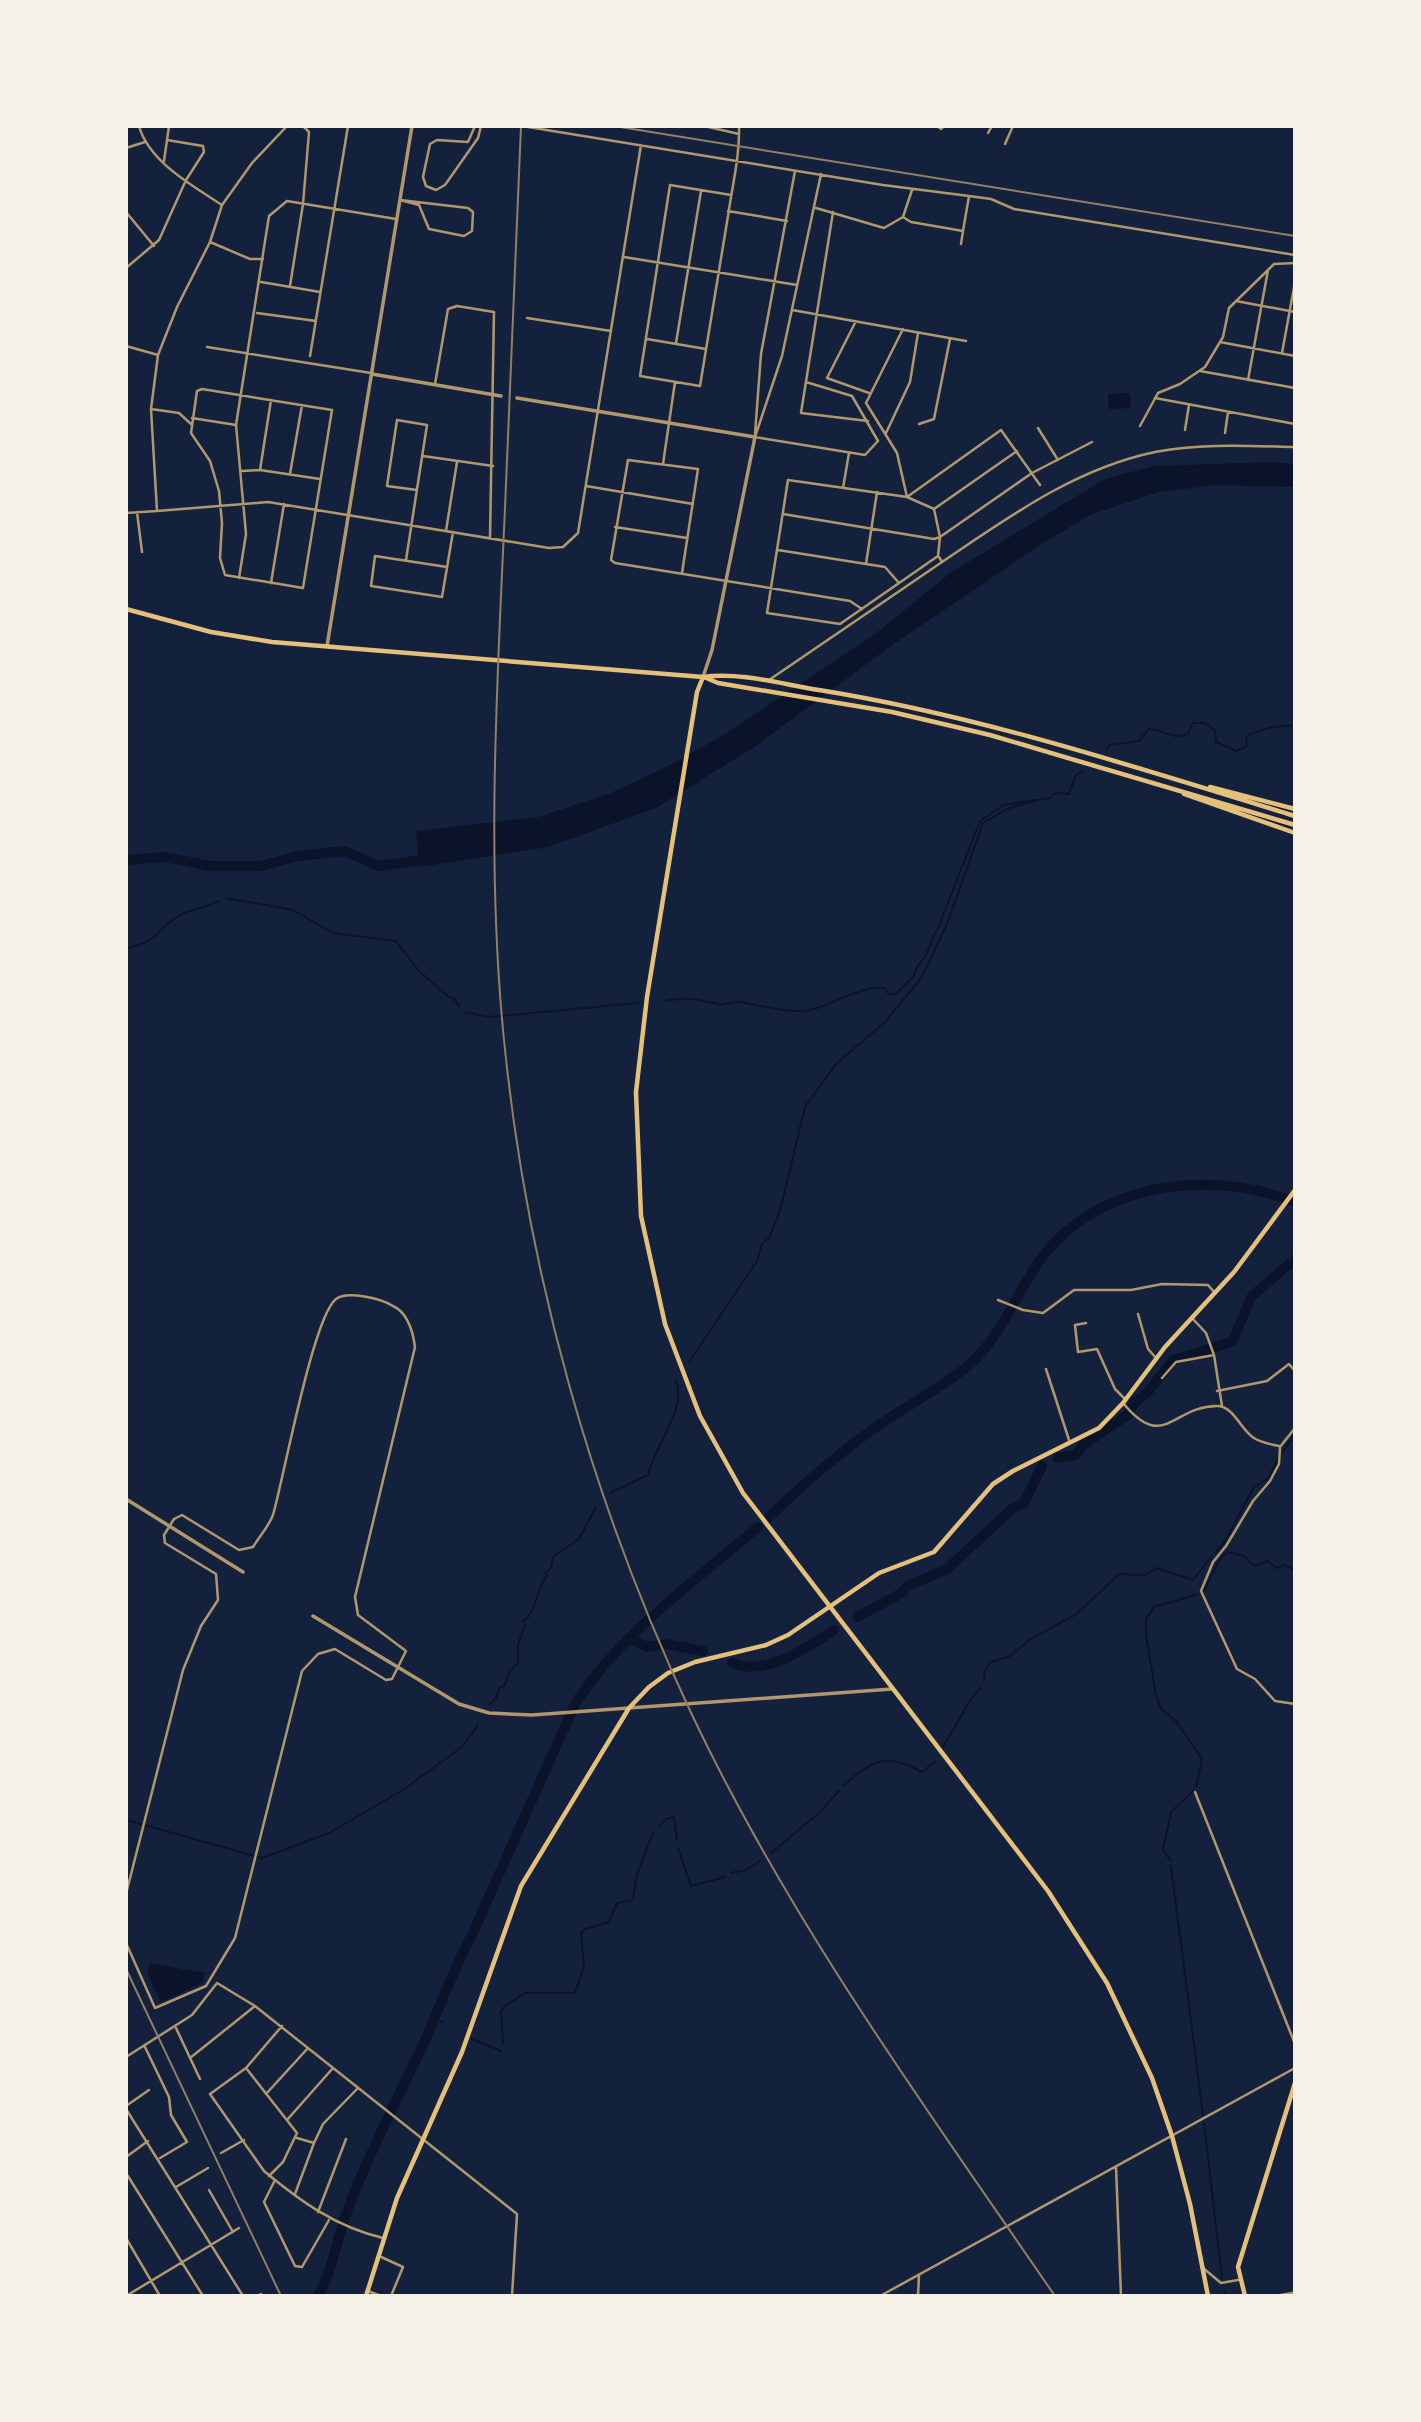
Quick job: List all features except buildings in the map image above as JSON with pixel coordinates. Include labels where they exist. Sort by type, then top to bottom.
[{"type":"main road","points":[[126,609],[211,632],[327,649],[703,677],[724,674],[844,694],[1012,731],[1295,816]]},
{"type":"main road","points":[[703,677],[718,683],[832,702],[1000,737],[1295,825]]},
{"type":"main road","points":[[703,677],[690,736],[647,997],[636,1092],[637,1177],[648,1255],[675,1355],[712,1440],[764,1523],[1071,1923],[1128,2023],[1172,2136],[1208,2296]]},
{"type":"main road","points":[[1178,780],[1295,808]]},
{"type":"main road","points":[[1154,782],[1295,833]]},
{"type":"main road","points":[[367,2294],[405,2177],[472,2024],[521,1886],[629,1708],[649,1687],[668,1673],[695,1662],[766,1645],[830,1607],[879,1573],[934,1552],[993,1484],[1099,1428],[1124,1401],[1156,1358],[1215,1293],[1294,1191]]},
{"type":"main road","points":[[1245,2296],[1238,2280],[1240,2260],[1295,2083]]},
{"type":"street","points":[[139,126],[145,142],[164,161],[222,205]]},
{"type":"street","points":[[164,161],[169,126]]},
{"type":"street","points":[[157,511],[151,409],[158,355],[177,307],[210,242],[222,205],[252,163],[287,126]]},
{"type":"street","points":[[290,286],[303,204],[309,132],[303,126]]},
{"type":"street","points":[[310,356],[348,126]]},
{"type":"street","points":[[327,649],[412,126]]},
{"type":"street","points":[[475,126],[468,142],[437,139],[430,144],[424,177],[426,186],[436,190],[444,185],[478,138],[481,126]]},
{"type":"street","points":[[522,126],[969,196],[991,200],[1014,209],[1280,255],[1295,255]]},
{"type":"street","points":[[704,126],[739,134]]},
{"type":"street","points":[[731,195],[670,186],[640,376],[700,386],[737,160],[739,126]]},
{"type":"street","points":[[937,126],[941,129],[944,126]]},
{"type":"street","points":[[988,133],[992,126]]},
{"type":"street","points":[[1005,144],[1013,126]]},
{"type":"street","points":[[126,268],[154,246],[186,180],[204,152],[203,146],[167,140]]},
{"type":"street","points":[[126,148],[145,142]]},
{"type":"street","points":[[126,513],[243,504],[284,504],[549,548],[569,543],[578,533],[641,145]]},
{"type":"street","points":[[755,437],[761,354],[795,170]]},
{"type":"street","points":[[703,677],[755,437],[782,356],[821,174]]},
{"type":"street","points":[[815,208],[884,228],[903,217],[912,189]]},
{"type":"street","points":[[676,343],[701,191]]},
{"type":"street","points":[[961,244],[969,196]]},
{"type":"street","points":[[400,200],[468,208],[473,212],[472,230],[464,236],[433,231],[427,227],[419,205],[400,200]]},
{"type":"street","points":[[239,579],[246,534],[236,425],[269,216],[286,201],[396,219]]},
{"type":"street","points":[[126,212],[154,246]]},
{"type":"street","points":[[729,212],[787,220]]},
{"type":"street","points":[[833,212],[801,413],[868,421]]},
{"type":"street","points":[[903,217],[911,222],[963,231]]},
{"type":"street","points":[[126,224],[132,220]]},
{"type":"street","points":[[210,242],[250,259],[263,259]]},
{"type":"street","points":[[623,257],[797,285]]},
{"type":"street","points":[[1139,426],[1158,393],[1200,371],[1220,342],[1229,308],[1274,264],[1295,263]]},
{"type":"street","points":[[1248,380],[1268,270]]},
{"type":"street","points":[[260,281],[320,292]]},
{"type":"street","points":[[1282,353],[1295,282]]},
{"type":"street","points":[[1236,301],[1295,312]]},
{"type":"street","points":[[435,384],[448,309],[457,306],[494,312],[493,466],[489,538]]},
{"type":"street","points":[[792,310],[967,341]]},
{"type":"street","points":[[255,313],[316,321]]},
{"type":"street","points":[[527,318],[611,331]]},
{"type":"street","points":[[857,320],[827,378],[869,393]]},
{"type":"street","points":[[903,329],[866,402],[900,459],[907,497]]},
{"type":"street","points":[[886,433],[910,382],[918,332]]},
{"type":"street","points":[[919,424],[934,419],[950,338]]},
{"type":"street","points":[[646,339],[706,348]]},
{"type":"street","points":[[1220,342],[1295,356]]},
{"type":"street","points":[[126,346],[158,355]]},
{"type":"street","points":[[207,347],[500,396]]},
{"type":"street","points":[[1200,371],[1295,388]]},
{"type":"street","points":[[663,464],[676,382]]},
{"type":"street","points":[[517,398],[866,454],[878,441],[852,396],[806,382]]},
{"type":"street","points":[[202,389],[241,395],[332,410],[303,588],[225,575],[220,558],[221,506],[213,469],[193,439],[191,424],[197,391],[202,389]]},
{"type":"street","points":[[1155,398],[1295,424]]},
{"type":"street","points":[[260,470],[271,400]]},
{"type":"street","points":[[290,474],[302,405]]},
{"type":"street","points":[[1185,429],[1189,405]]},
{"type":"street","points":[[151,409],[178,413],[191,424]]},
{"type":"street","points":[[1225,433],[1228,412]]},
{"type":"street","points":[[192,418],[236,425]]},
{"type":"street","points":[[406,561],[412,525],[427,425],[397,420],[387,485],[417,490]]},
{"type":"street","points":[[1038,428],[1058,460]]},
{"type":"street","points":[[907,497],[1002,430],[1040,485]]},
{"type":"street","points":[[783,514],[934,539],[1032,473],[1092,442]]},
{"type":"street","points":[[769,682],[942,562],[1049,492],[1122,461],[1196,447],[1295,447]]},
{"type":"street","points":[[934,509],[1017,451]]},
{"type":"street","points":[[844,488],[849,452]]},
{"type":"street","points":[[422,456],[493,466]]},
{"type":"street","points":[[682,573],[698,470],[628,460],[620,492],[611,561],[725,581],[850,601],[862,609]]},
{"type":"street","points":[[446,531],[457,461]]},
{"type":"street","points":[[240,471],[260,470],[320,479]]},
{"type":"street","points":[[934,509],[907,497],[788,480],[767,612],[840,624],[938,556]]},
{"type":"street","points":[[585,486],[693,504]]},
{"type":"street","points":[[866,564],[877,492]]},
{"type":"street","points":[[271,583],[284,504]]},
{"type":"street","points":[[934,509],[940,537],[938,556],[942,562]]},
{"type":"street","points":[[137,512],[142,552]]},
{"type":"street","points":[[615,527],[687,538]]},
{"type":"street","points":[[447,567],[375,556],[371,586],[442,597],[453,532]]},
{"type":"street","points":[[777,550],[885,567],[899,583]]},
{"type":"street","points":[[998,1300],[1043,1313],[1074,1290],[1131,1290],[1162,1284],[1208,1285],[1215,1293]]},
{"type":"street","points":[[126,1894],[183,1670],[201,1626],[218,1600],[216,1574],[165,1543],[164,1535],[169,1526],[182,1515],[239,1550],[253,1547],[272,1518],[321,1325],[335,1299],[345,1294],[393,1306],[404,1315],[413,1332],[415,1347],[355,1597],[358,1615],[406,1651],[392,1679],[386,1680],[335,1649],[318,1654],[302,1671],[235,1938],[222,1955],[206,1986],[155,2008],[126,1943]]},
{"type":"street","points":[[1138,1314],[1148,1349],[1156,1358]]},
{"type":"street","points":[[1193,1318],[1206,1333],[1214,1353],[1217,1391],[1222,1406]]},
{"type":"street","points":[[1086,1323],[1075,1325],[1078,1352],[1097,1349],[1115,1389],[1140,1423],[1156,1426],[1199,1408],[1222,1406],[1230,1410],[1256,1440],[1280,1447]]},
{"type":"street","points":[[1162,1378],[1176,1362],[1214,1353]]},
{"type":"street","points":[[1217,1391],[1266,1381],[1289,1364],[1295,1371]]},
{"type":"street","points":[[1046,1370],[1070,1443]]},
{"type":"street","points":[[1280,1447],[1295,1428]]},
{"type":"street","points":[[1280,1447],[1282,1456],[1275,1473],[1213,1562],[1201,1591],[1237,1669],[1255,1679],[1275,1700],[1295,1704]]},
{"type":"street","points":[[126,1499],[243,1572]]},
{"type":"street","points":[[313,1616],[444,1697],[472,1710],[514,1716],[892,1689]]},
{"type":"street","points":[[1195,1792],[1295,2044]]},
{"type":"street","points":[[126,2057],[176,2027],[206,2001],[217,1983],[255,2006],[517,2214],[512,2296]]},
{"type":"street","points":[[190,2058],[255,2006]]},
{"type":"street","points":[[282,2026],[246,2068],[210,2094],[269,2176],[329,2220],[383,2238]]},
{"type":"street","points":[[176,2027],[200,2079]]},
{"type":"street","points":[[145,2047],[169,2096],[172,2115],[187,2142],[158,2158]]},
{"type":"street","points":[[266,2094],[308,2048]]},
{"type":"street","points":[[246,2068],[297,2133],[297,2138],[283,2162],[269,2176]]},
{"type":"street","points":[[287,2120],[333,2068]]},
{"type":"street","points":[[880,2296],[1295,2068]]},
{"type":"street","points":[[295,2194],[323,2124],[357,2088]]},
{"type":"street","points":[[149,2090],[126,2107],[243,2296]]},
{"type":"street","points":[[297,2138],[314,2143]]},
{"type":"street","points":[[318,2212],[346,2139]]},
{"type":"street","points":[[221,2153],[244,2140]]},
{"type":"street","points":[[126,2157],[148,2141]]},
{"type":"street","points":[[1116,2167],[1121,2296]]},
{"type":"street","points":[[176,2188],[208,2168]]},
{"type":"street","points":[[126,2173],[203,2296]]},
{"type":"street","points":[[275,2180],[264,2203],[295,2266],[302,2267],[329,2220]]},
{"type":"street","points":[[209,2190],[233,2232]]},
{"type":"street","points":[[126,2296],[239,2228]]},
{"type":"street","points":[[126,2239],[160,2296]]},
{"type":"street","points":[[379,2256],[403,2267],[391,2296]]},
{"type":"street","points":[[1203,2268],[1221,2283],[1238,2280]]},
{"type":"street","points":[[918,2296],[919,2275]]},
{"type":"street","points":[[1278,2296],[1295,2293]]},
{"type":"street","points":[[367,2294],[381,2296]]},
{"type":"water","points":[[1130,393],[1131,408],[1109,409],[1108,394]]},
{"type":"water","points":[[1275,462],[1295,464],[1295,487],[1216,485],[1159,492],[1090,515],[1043,543],[891,646],[756,746],[656,808],[548,847],[419,867],[416,831],[538,817],[611,793],[722,736],[875,634],[950,573],[1105,479],[1154,466]]},
{"type":"water","points":[[150,1963],[205,1973],[202,1983],[161,2002],[147,1973]]},
{"type":"waterway","points":[[1106,750],[1110,745],[1139,741],[1149,729],[1182,736],[1188,734],[1193,723],[1205,723],[1215,730],[1216,742],[1236,751],[1247,746],[1246,737],[1257,732],[1295,726]]},
{"type":"waterway","points":[[1041,799],[1051,798],[1055,793],[1069,794],[1076,775],[1083,771]]},
{"type":"waterway","points":[[665,1001],[687,999],[718,1004],[739,1002],[802,1011],[875,988],[884,988],[889,994],[896,994],[914,976],[928,952],[980,821],[1004,805],[1036,800]]},
{"type":"waterway","points":[[689,1362],[757,1261],[762,1244],[769,1238],[780,1211],[805,1107],[836,1064],[884,1023],[922,977],[947,924],[983,823],[1009,808],[1039,800]]},
{"type":"waterway","points":[[126,860],[165,857],[210,866],[261,866],[298,856],[345,851],[378,866],[430,859]]},
{"type":"waterway","points":[[226,898],[293,910],[333,933],[396,941],[419,971],[449,997],[454,998],[459,1006]]},
{"type":"waterway","points":[[126,948],[152,938],[182,914],[218,901]]},
{"type":"waterway","points":[[464,1012],[490,1017],[638,1003]]},
{"type":"waterway","points":[[768,1518],[856,1442],[975,1360],[995,1335],[1036,1266],[1060,1238],[1088,1216],[1119,1200],[1154,1190],[1189,1185],[1225,1186],[1261,1192],[1295,1202]]},
{"type":"waterway","points":[[1057,1458],[1076,1455],[1084,1444],[1128,1415],[1134,1403],[1147,1393],[1173,1360],[1232,1342],[1252,1296],[1295,1259]]},
{"type":"waterway","points":[[610,1493],[648,1475],[674,1415],[678,1391],[676,1380]]},
{"type":"waterway","points":[[1283,1452],[1295,1434]]},
{"type":"waterway","points":[[1216,1552],[1225,1541],[1254,1487],[1269,1478],[1278,1458]]},
{"type":"waterway","points":[[857,1617],[900,1594],[908,1586],[947,1569],[1013,1508],[1024,1503],[1042,1466]]},
{"type":"waterway","points":[[489,1705],[496,1698],[499,1688],[505,1685],[510,1670],[518,1663],[518,1645],[525,1624],[523,1621],[531,1612],[547,1576],[545,1572],[551,1568],[553,1557],[579,1539],[596,1507]]},
{"type":"waterway","points":[[318,2296],[364,2169],[423,2045],[575,1704],[614,1654],[637,1631],[758,1527]]},
{"type":"waterway","points":[[1204,1590],[1220,1559],[1227,1552],[1244,1556],[1254,1566],[1268,1561],[1276,1568],[1285,1565],[1295,1570]]},
{"type":"waterway","points":[[984,1681],[985,1670],[991,1662],[1010,1656],[1031,1639],[1078,1613],[1119,1574],[1145,1575],[1157,1568],[1193,1580],[1212,1556]]},
{"type":"waterway","points":[[1196,1787],[1202,1759],[1176,1721],[1161,1709],[1156,1695],[1146,1619],[1154,1607],[1198,1594]]},
{"type":"waterway","points":[[732,1663],[745,1666],[772,1663],[799,1652],[834,1630]]},
{"type":"waterway","points":[[629,1638],[647,1647],[667,1644],[703,1651]]},
{"type":"waterway","points":[[943,1747],[971,1699],[981,1688]]},
{"type":"waterway","points":[[126,1820],[262,1858],[329,1833],[403,1790],[462,1747],[478,1725]]},
{"type":"waterway","points":[[844,1785],[873,1764],[899,1762],[922,1772],[936,1761]]},
{"type":"waterway","points":[[771,1853],[819,1813],[839,1791]]},
{"type":"waterway","points":[[1171,1861],[1163,1850],[1171,1812],[1193,1791]]},
{"type":"waterway","points":[[659,1827],[666,1819],[674,1817],[677,1840]]},
{"type":"waterway","points":[[503,2044],[501,2011],[505,2006],[525,1993],[575,1993],[584,1967],[581,1933],[585,1929],[609,1922],[617,1903],[633,1900],[637,1874],[653,1833]]},
{"type":"waterway","points":[[678,1848],[691,1886],[725,1877]]},
{"type":"waterway","points":[[731,1873],[746,1870],[760,1861]]},
{"type":"waterway","points":[[1171,1866],[1203,2115]]},
{"type":"waterway","points":[[435,2019],[443,2022]]},
{"type":"waterway","points":[[472,2039],[501,2051]]},
{"type":"waterway","points":[[1204,2123],[1222,2278]]},
{"type":"waterway","points":[[1224,2292],[1226,2296]]},
{"type":"railway","points":[[521,126],[496,708],[495,907],[504,1040],[515,1127],[529,1214],[548,1301],[595,1472],[625,1555],[657,1637],[731,1793],[773,1868],[862,2013],[1055,2296]]},
{"type":"railway","points":[[614,126],[1295,236]]},
{"type":"railway","points":[[126,1969],[281,2296]]}]
